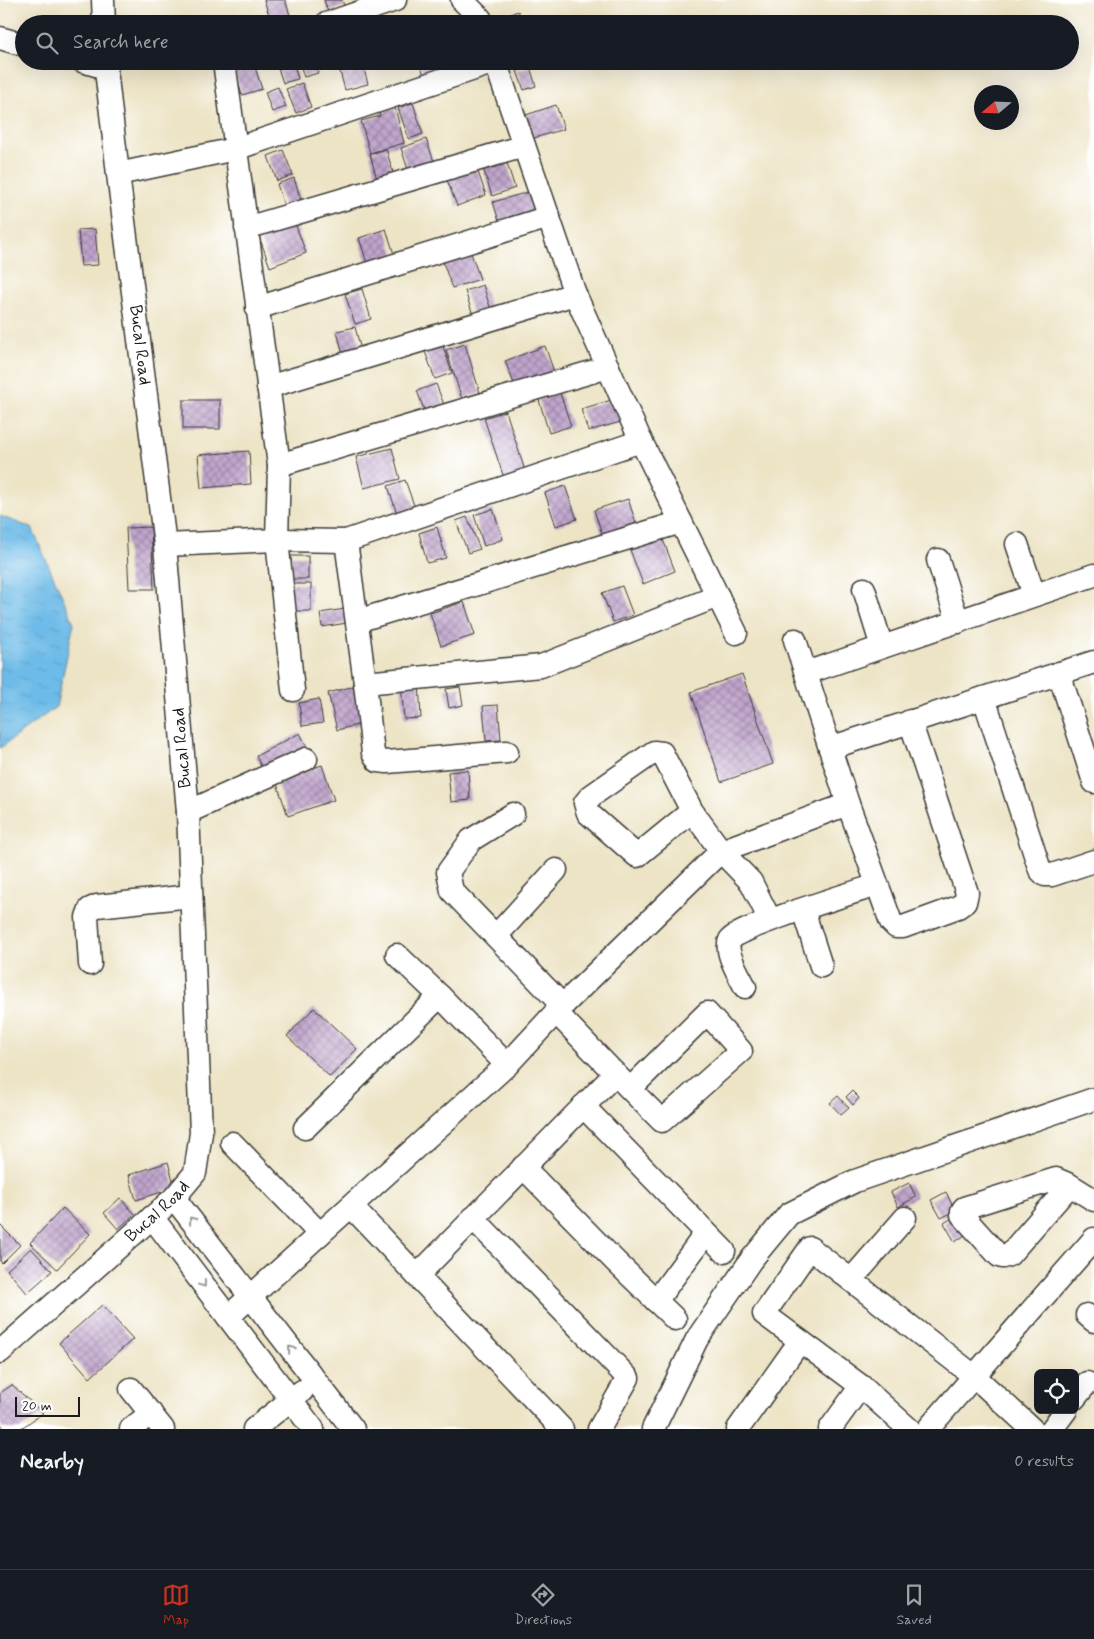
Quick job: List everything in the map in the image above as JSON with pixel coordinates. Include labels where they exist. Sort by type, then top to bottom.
[{"type":"street","points":[[103,0],[104,15]]},
{"type":"street","points":[[352,15],[395,0]]},
{"type":"street","points":[[462,0],[477,15]]},
{"type":"street","points":[[0,38],[15,42]]},
{"type":"street","name":"Bucal Road","points":[[0,1352],[174,1198],[195,1173],[201,1133],[188,812],[165,545],[107,70]]},
{"type":"street","points":[[224,70],[279,465],[277,540],[293,690]]},
{"type":"street","points":[[118,174],[235,149],[471,70]]},
{"type":"street","points":[[498,70],[575,294],[641,442],[736,633]]},
{"type":"street","points":[[246,228],[524,146]]},
{"type":"street","points":[[257,308],[548,217]]},
{"type":"street","points":[[268,387],[575,294]]},
{"type":"street","points":[[279,465],[608,367]]},
{"type":"street","points":[[165,545],[277,540],[346,541],[641,442]]},
{"type":"street","points":[[357,621],[681,522]]},
{"type":"street","points":[[346,541],[373,753],[378,761],[387,762],[507,752]]},
{"type":"street","points":[[1018,544],[1034,595]]},
{"type":"street","points":[[938,560],[958,622]]},
{"type":"street","points":[[806,673],[1094,575]]},
{"type":"street","points":[[864,589],[882,647]]},
{"type":"street","points":[[365,683],[541,666],[718,596]]},
{"type":"street","points":[[794,640],[848,804],[891,922],[896,927],[903,927],[958,907],[965,902],[967,893],[910,721]]},
{"type":"street","points":[[830,748],[1094,662]]},
{"type":"street","points":[[1059,673],[1094,782]]},
{"type":"street","points":[[984,698],[1040,870],[1044,875],[1052,875],[1094,861]]},
{"type":"street","points":[[692,811],[637,856],[588,813],[585,803],[591,796],[654,752],[662,753],[692,811],[721,851],[751,882],[770,920]]},
{"type":"street","points":[[188,812],[306,759]]},
{"type":"street","points":[[228,1317],[507,1065],[560,1009],[721,851],[848,804]]},
{"type":"street","points":[[417,1276],[583,1106],[622,1082],[707,1013],[741,1051],[662,1121],[622,1082],[496,936],[452,890],[448,872],[471,840],[513,814]]},
{"type":"street","points":[[496,936],[556,870]]},
{"type":"street","points":[[745,987],[729,951],[730,940],[733,937],[770,920],[877,885]]},
{"type":"street","points":[[90,964],[87,916],[90,909],[98,906],[191,896]]},
{"type":"street","points":[[802,910],[821,966]]},
{"type":"street","points":[[397,955],[507,1065]]},
{"type":"street","points":[[306,1128],[440,996]]},
{"type":"street","points":[[652,1429],[697,1339],[751,1260],[788,1214],[855,1181],[1094,1099]]},
{"type":"street","points":[[583,1106],[724,1251]]},
{"type":"street","points":[[232,1143],[320,1234]]},
{"type":"street","points":[[523,1167],[675,1319]]},
{"type":"street","points":[[1070,1184],[1094,1200]]},
{"type":"street","points":[[174,1198],[353,1429]]},
{"type":"street","points":[[351,1206],[562,1429]]},
{"type":"street","points":[[152,1217],[313,1429]]},
{"type":"street","points":[[473,1218],[628,1378],[599,1429]]},
{"type":"street","points":[[851,1280],[905,1218]]},
{"type":"street","points":[[656,1301],[706,1234]]},
{"type":"street","points":[[928,1429],[1094,1239]]},
{"type":"street","points":[[909,1429],[861,1386],[764,1314],[810,1248],[974,1376],[1032,1429]]},
{"type":"street","points":[[738,1429],[800,1341]]},
{"type":"street","points":[[254,1429],[279,1421],[291,1400],[315,1380]]},
{"type":"street","points":[[830,1429],[861,1386]]},
{"type":"street","points":[[131,1389],[157,1421],[131,1429]]},
{"type":"street","points":[[1052,1429],[1063,1414]]},
{"type":"water","points":[[0,516],[32,528],[74,623],[56,707],[0,748]]},
{"type":"building","points":[[264,0],[285,0],[290,15],[269,15]]},
{"type":"building","points":[[324,0],[342,0],[344,6],[328,12]]},
{"type":"building","points":[[518,11],[520,15],[508,15]]},
{"type":"building","points":[[234,70],[256,70],[262,89],[242,95]]},
{"type":"building","points":[[279,70],[296,70],[298,79],[283,83]]},
{"type":"building","points":[[302,70],[317,70],[318,73],[304,77]]},
{"type":"building","points":[[340,70],[364,70],[368,84],[345,90]]},
{"type":"building","points":[[422,70],[438,70],[424,75]]},
{"type":"building","points":[[531,70],[536,86],[524,90],[517,71]]},
{"type":"building","points":[[302,83],[311,107],[296,113],[286,89]]},
{"type":"building","points":[[278,87],[286,107],[272,112],[265,92]]},
{"type":"building","points":[[413,103],[423,134],[409,139],[398,108]]},
{"type":"building","points":[[556,105],[564,129],[534,138],[526,115]]},
{"type":"building","points":[[395,108],[404,143],[370,153],[361,121],[380,116],[379,113]]},
{"type":"building","points":[[426,139],[436,167],[410,176],[401,148]]},
{"type":"building","points":[[386,149],[396,182],[379,187],[370,154]]},
{"type":"building","points":[[283,150],[293,175],[277,181],[268,156]]},
{"type":"building","points":[[505,157],[515,188],[492,196],[482,165]]},
{"type":"building","points":[[477,169],[486,195],[457,206],[447,180]]},
{"type":"building","points":[[294,178],[303,206],[286,212],[277,184]]},
{"type":"building","points":[[532,191],[538,213],[500,224],[493,202]]},
{"type":"building","points":[[295,223],[306,253],[270,267],[259,236]]},
{"type":"building","points":[[95,229],[98,265],[81,266],[78,230]]},
{"type":"building","points":[[386,229],[395,257],[368,266],[359,238]]},
{"type":"building","points":[[471,253],[480,279],[452,288],[443,262]]},
{"type":"building","points":[[483,285],[492,313],[474,318],[465,291]]},
{"type":"building","points":[[362,289],[371,319],[355,324],[345,294]]},
{"type":"building","points":[[355,327],[363,358],[345,363],[337,331]]},
{"type":"building","points":[[441,340],[452,373],[435,379],[423,346]]},
{"type":"building","points":[[465,344],[480,393],[462,399],[446,350]]},
{"type":"building","points":[[545,346],[554,372],[515,386],[505,361]]},
{"type":"building","points":[[436,384],[446,410],[427,417],[417,391]]},
{"type":"building","points":[[560,393],[571,426],[549,433],[539,400]]},
{"type":"building","points":[[615,399],[621,422],[588,431],[581,409]]},
{"type":"building","points":[[183,400],[220,400],[220,429],[183,429]]},
{"type":"building","points":[[506,411],[526,474],[505,481],[484,418]]},
{"type":"building","points":[[392,448],[400,479],[364,488],[356,457]]},
{"type":"building","points":[[249,451],[251,484],[201,488],[198,455]]},
{"type":"building","points":[[405,480],[416,511],[398,517],[388,486]]},
{"type":"building","points":[[565,486],[577,519],[556,526],[545,493]]},
{"type":"building","points":[[628,499],[638,529],[604,540],[594,510]]},
{"type":"building","points":[[493,509],[503,539],[484,546],[474,515]]},
{"type":"building","points":[[467,517],[480,549],[468,553],[456,521]]},
{"type":"building","points":[[151,527],[154,589],[129,589],[126,528]]},
{"type":"building","points":[[437,527],[446,558],[427,563],[419,533]]},
{"type":"building","points":[[662,537],[675,571],[643,584],[630,550]]},
{"type":"building","points":[[291,556],[308,556],[308,579],[291,579]]},
{"type":"building","points":[[290,584],[311,584],[311,611],[290,611]]},
{"type":"building","points":[[622,586],[633,615],[613,622],[602,593]]},
{"type":"building","points":[[464,602],[475,635],[441,646],[430,613]]},
{"type":"building","points":[[345,609],[347,623],[322,627],[320,613]]},
{"type":"building","points":[[742,674],[773,764],[721,782],[691,692]]},
{"type":"building","points":[[419,682],[421,718],[404,719],[401,683]]},
{"type":"building","points":[[355,686],[365,723],[337,730],[328,693]]},
{"type":"building","points":[[460,687],[463,705],[449,708],[446,689]]},
{"type":"building","points":[[319,699],[323,723],[302,726],[299,703]]},
{"type":"building","points":[[498,705],[501,740],[486,741],[483,706]]},
{"type":"building","points":[[300,733],[308,749],[264,772],[256,756]]},
{"type":"building","points":[[322,765],[334,800],[288,816],[276,781]]},
{"type":"building","points":[[468,770],[470,800],[451,802],[448,772]]},
{"type":"building","points":[[314,1008],[357,1049],[330,1077],[287,1036]]},
{"type":"building","points":[[852,1091],[859,1098],[853,1105],[846,1097]]},
{"type":"building","points":[[838,1096],[849,1108],[841,1115],[830,1103]]},
{"type":"building","points":[[168,1162],[175,1188],[136,1200],[129,1175]]},
{"type":"building","points":[[909,1183],[916,1197],[898,1207],[891,1192]]},
{"type":"building","points":[[946,1192],[955,1211],[941,1218],[931,1200]]},
{"type":"building","points":[[120,1198],[135,1214],[118,1229],[104,1213]]},
{"type":"building","points":[[63,1208],[90,1234],[57,1269],[30,1243]]},
{"type":"building","points":[[954,1217],[965,1235],[955,1242],[944,1223]]},
{"type":"building","points":[[0,1225],[20,1245],[2,1263],[0,1261]]},
{"type":"building","points":[[31,1248],[52,1271],[27,1293],[7,1270]]},
{"type":"building","points":[[102,1305],[133,1339],[90,1378],[59,1343]]},
{"type":"building","points":[[12,1385],[43,1413],[20,1429],[5,1429],[0,1423],[0,1393]]}]
